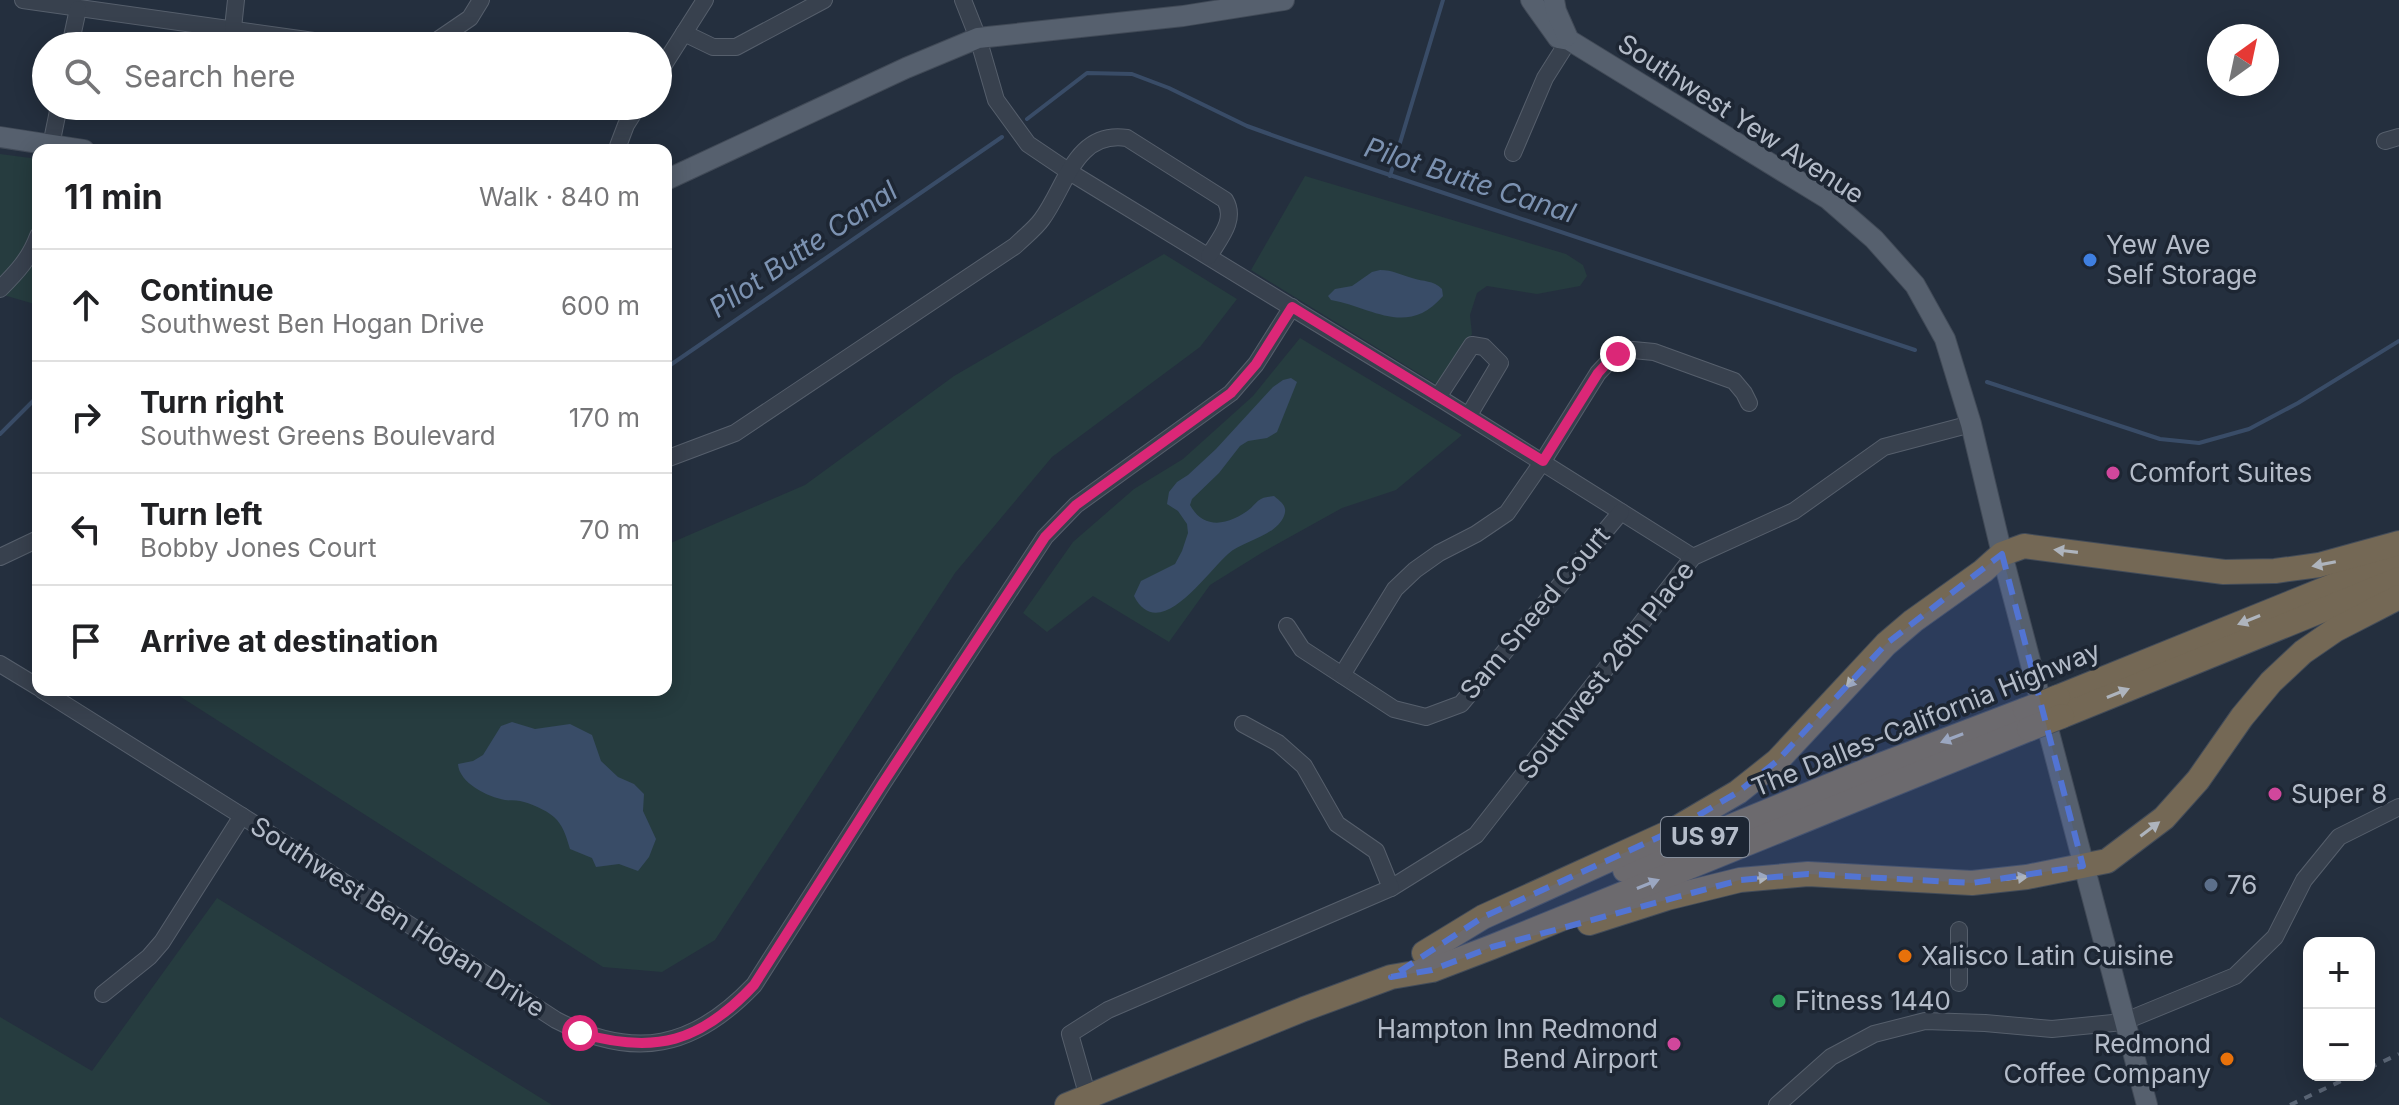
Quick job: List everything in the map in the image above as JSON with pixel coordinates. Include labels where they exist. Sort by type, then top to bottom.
[{"type":"highway","points":[[1424,953],[1483,917],[1670,832],[1738,792],[1788,750],[1886,644],[2002,554],[2024,546],[2224,572],[2275,571],[2319,565],[2399,543]]},
{"type":"highway","name":"The Dalles-California Highway","points":[[1078,1101],[1304,1009],[1391,977],[1432,970],[1492,947],[2399,559]]},
{"type":"highway","name":"The Dalles-California Highway","points":[[2060,706],[2399,579]]},
{"type":"highway","points":[[1492,947],[1545,937],[1667,898],[1740,880],[1808,874],[1972,883],[2027,877],[2107,861],[2164,818],[2198,780],[2271,682],[2303,652],[2335,630],[2399,597]]},
{"type":"highway","name":"The Dalles-California Highway","points":[[1391,977],[1424,953],[1868,770],[2027,720]]},
{"type":"main road","points":[[672,177],[906,68],[978,38],[1183,16],[1284,0]]},
{"type":"main road","name":"Southwest Yew Avenue","points":[[1531,0],[1558,38],[1569,40],[1828,199],[1874,239],[1915,285],[1945,339],[1971,424],[2002,554],[2147,1105]]},
{"type":"main road","points":[[1554,0],[1569,40]]},
{"type":"main road","points":[[0,137],[32,144]]},
{"type":"street","points":[[23,0],[258,32]]},
{"type":"street","points":[[233,28],[236,0]]},
{"type":"street","points":[[450,32],[470,18],[481,0]]},
{"type":"street","points":[[672,52],[705,0]]},
{"type":"street","points":[[684,33],[713,47],[736,47],[824,0]]},
{"type":"street","points":[[963,0],[996,100],[1028,144],[1469,415],[1693,557]]},
{"type":"street","points":[[73,32],[78,9]]},
{"type":"street","points":[[1513,153],[1545,78],[1569,40]]},
{"type":"street","points":[[51,144],[56,120]]},
{"type":"street","points":[[619,144],[629,120]]},
{"type":"street","points":[[672,457],[735,433],[1015,246],[1042,219],[1068,171],[1093,144],[1110,137],[1127,138],[1225,200],[1230,209],[1230,219],[1209,256]]},
{"type":"street","points":[[0,289],[32,253]]},
{"type":"street","name":"Southwest Ben Hogan Drive","points":[[51,696],[556,1020],[580,1033],[604,1040],[648,1043],[672,1040],[715,1021],[754,985],[1045,537],[1076,505],[1231,393],[1256,364],[1292,307]]},
{"type":"street","points":[[1438,397],[1472,345],[1484,347],[1500,363],[1469,415]]},
{"type":"street","points":[[1342,675],[1395,589],[1427,561],[1507,513],[1603,366],[1624,352],[1654,352],[1734,381],[1749,403]]},
{"type":"street","name":"Southwest 26th Place","points":[[1078,1101],[1070,1034],[1108,1010],[1391,888],[1476,835],[1693,557],[1794,511],[1884,447],[1971,424]]},
{"type":"street","name":"Sam Sneed Court","points":[[1287,626],[1302,649],[1394,709],[1426,717],[1461,704],[1621,512]]},
{"type":"street","points":[[0,557],[32,542]]},
{"type":"street","name":"Southwest Ben Hogan Drive","points":[[0,664],[32,684]]},
{"type":"street","points":[[1243,724],[1278,743],[1304,766],[1337,824],[1376,851],[1391,888]]},
{"type":"street","points":[[1777,1105],[1831,1057],[1874,1034],[1925,1021],[2052,1029],[2123,1022],[2235,976],[2275,937],[2304,880],[2339,837],[2399,807]]},
{"type":"street","points":[[103,994],[149,957],[162,942],[242,816]]},
{"type":"street","points":[[1959,930],[1959,983]]},
{"type":"highlighted area","points":[[2002,554],[2083,866],[1972,883],[1808,874],[1740,880],[1492,947],[1432,970],[1391,977],[1483,917],[1670,832],[1738,792],[1777,761],[1886,644]]},
{"type":"green space","points":[[0,154],[32,158],[32,303],[0,294]]},
{"type":"green space","points":[[1305,176],[1566,254],[1583,265],[1587,276],[1580,286],[1537,294],[1487,286],[1477,293],[1470,315],[1472,334],[1439,386],[1251,270]]},
{"type":"green space","points":[[1164,254],[1237,299],[1200,347],[1052,457],[955,573],[715,940],[662,972],[603,967],[179,696],[672,696],[672,542],[805,485],[954,376]]},
{"type":"green space","points":[[1300,338],[1462,435],[1396,490],[1342,508],[1210,585],[1169,642],[1093,596],[1047,632],[1023,613],[1073,542],[1134,489],[1183,459],[1253,396]]},
{"type":"green space","points":[[217,898],[552,1105],[0,1105],[0,1017],[92,1071]]},
{"type":"water","points":[[1380,270],[1435,284],[1442,289],[1443,296],[1430,309],[1403,318],[1375,313],[1331,300],[1328,296],[1335,289],[1352,286]]},
{"type":"water","points":[[1291,378],[1297,382],[1277,432],[1240,446],[1190,505],[1202,519],[1218,523],[1243,514],[1261,499],[1274,496],[1285,510],[1280,523],[1267,534],[1228,554],[1196,588],[1169,609],[1156,613],[1144,609],[1134,596],[1141,581],[1175,564],[1188,533],[1187,524],[1178,511],[1167,504],[1169,492],[1216,449],[1273,387]]},
{"type":"water","points":[[512,722],[535,729],[570,724],[592,735],[601,761],[644,794],[643,811],[656,839],[649,857],[638,871],[619,864],[596,867],[592,858],[570,849],[562,826],[550,814],[528,803],[491,796],[463,777],[458,764],[483,755],[501,726]]},
{"type":"waterway","points":[[1390,176],[1443,0]]},
{"type":"waterway","name":"Pilot Butte Canal","points":[[1027,119],[1087,73],[1132,74],[1169,88],[1247,126],[1297,144],[1915,350]]},
{"type":"waterway","name":"Pilot Butte Canal","points":[[672,364],[1002,137]]},
{"type":"waterway","name":"Pilot Butte Canal","points":[[1987,382],[2160,439],[2199,443],[2249,429],[2399,341]]},
{"type":"waterway","name":"Pilot Butte Canal","points":[[0,434],[32,402]]},
{"type":"railway","points":[[2375,1065],[2399,1054]]},
{"type":"railway","points":[[2290,1105],[2341,1081]]},
{"type":"place","name":"Yew Ave Self Storage","points":[[2090,260]]},
{"type":"place","name":"Comfort Suites","points":[[2113,473]]},
{"type":"place","name":"Super 8","points":[[2275,794]]},
{"type":"place","name":"76","points":[[2211,885]]},
{"type":"place","name":"Xalisco Latin Cuisine","points":[[1905,956]]},
{"type":"place","name":"Fitness 1440","points":[[1779,1001]]},
{"type":"place","name":"Hampton Inn Redmond Bend Airport","points":[[1674,1044]]},
{"type":"place","name":"Redmond Coffee Company","points":[[2227,1059]]},
{"type":"route","points":[[580,1033],[625,1043],[672,1040],[715,1021],[737,1003],[754,985],[1045,537],[1076,505],[1231,393],[1256,364],[1292,307],[1543,461],[1598,373],[1618,354]]}]
